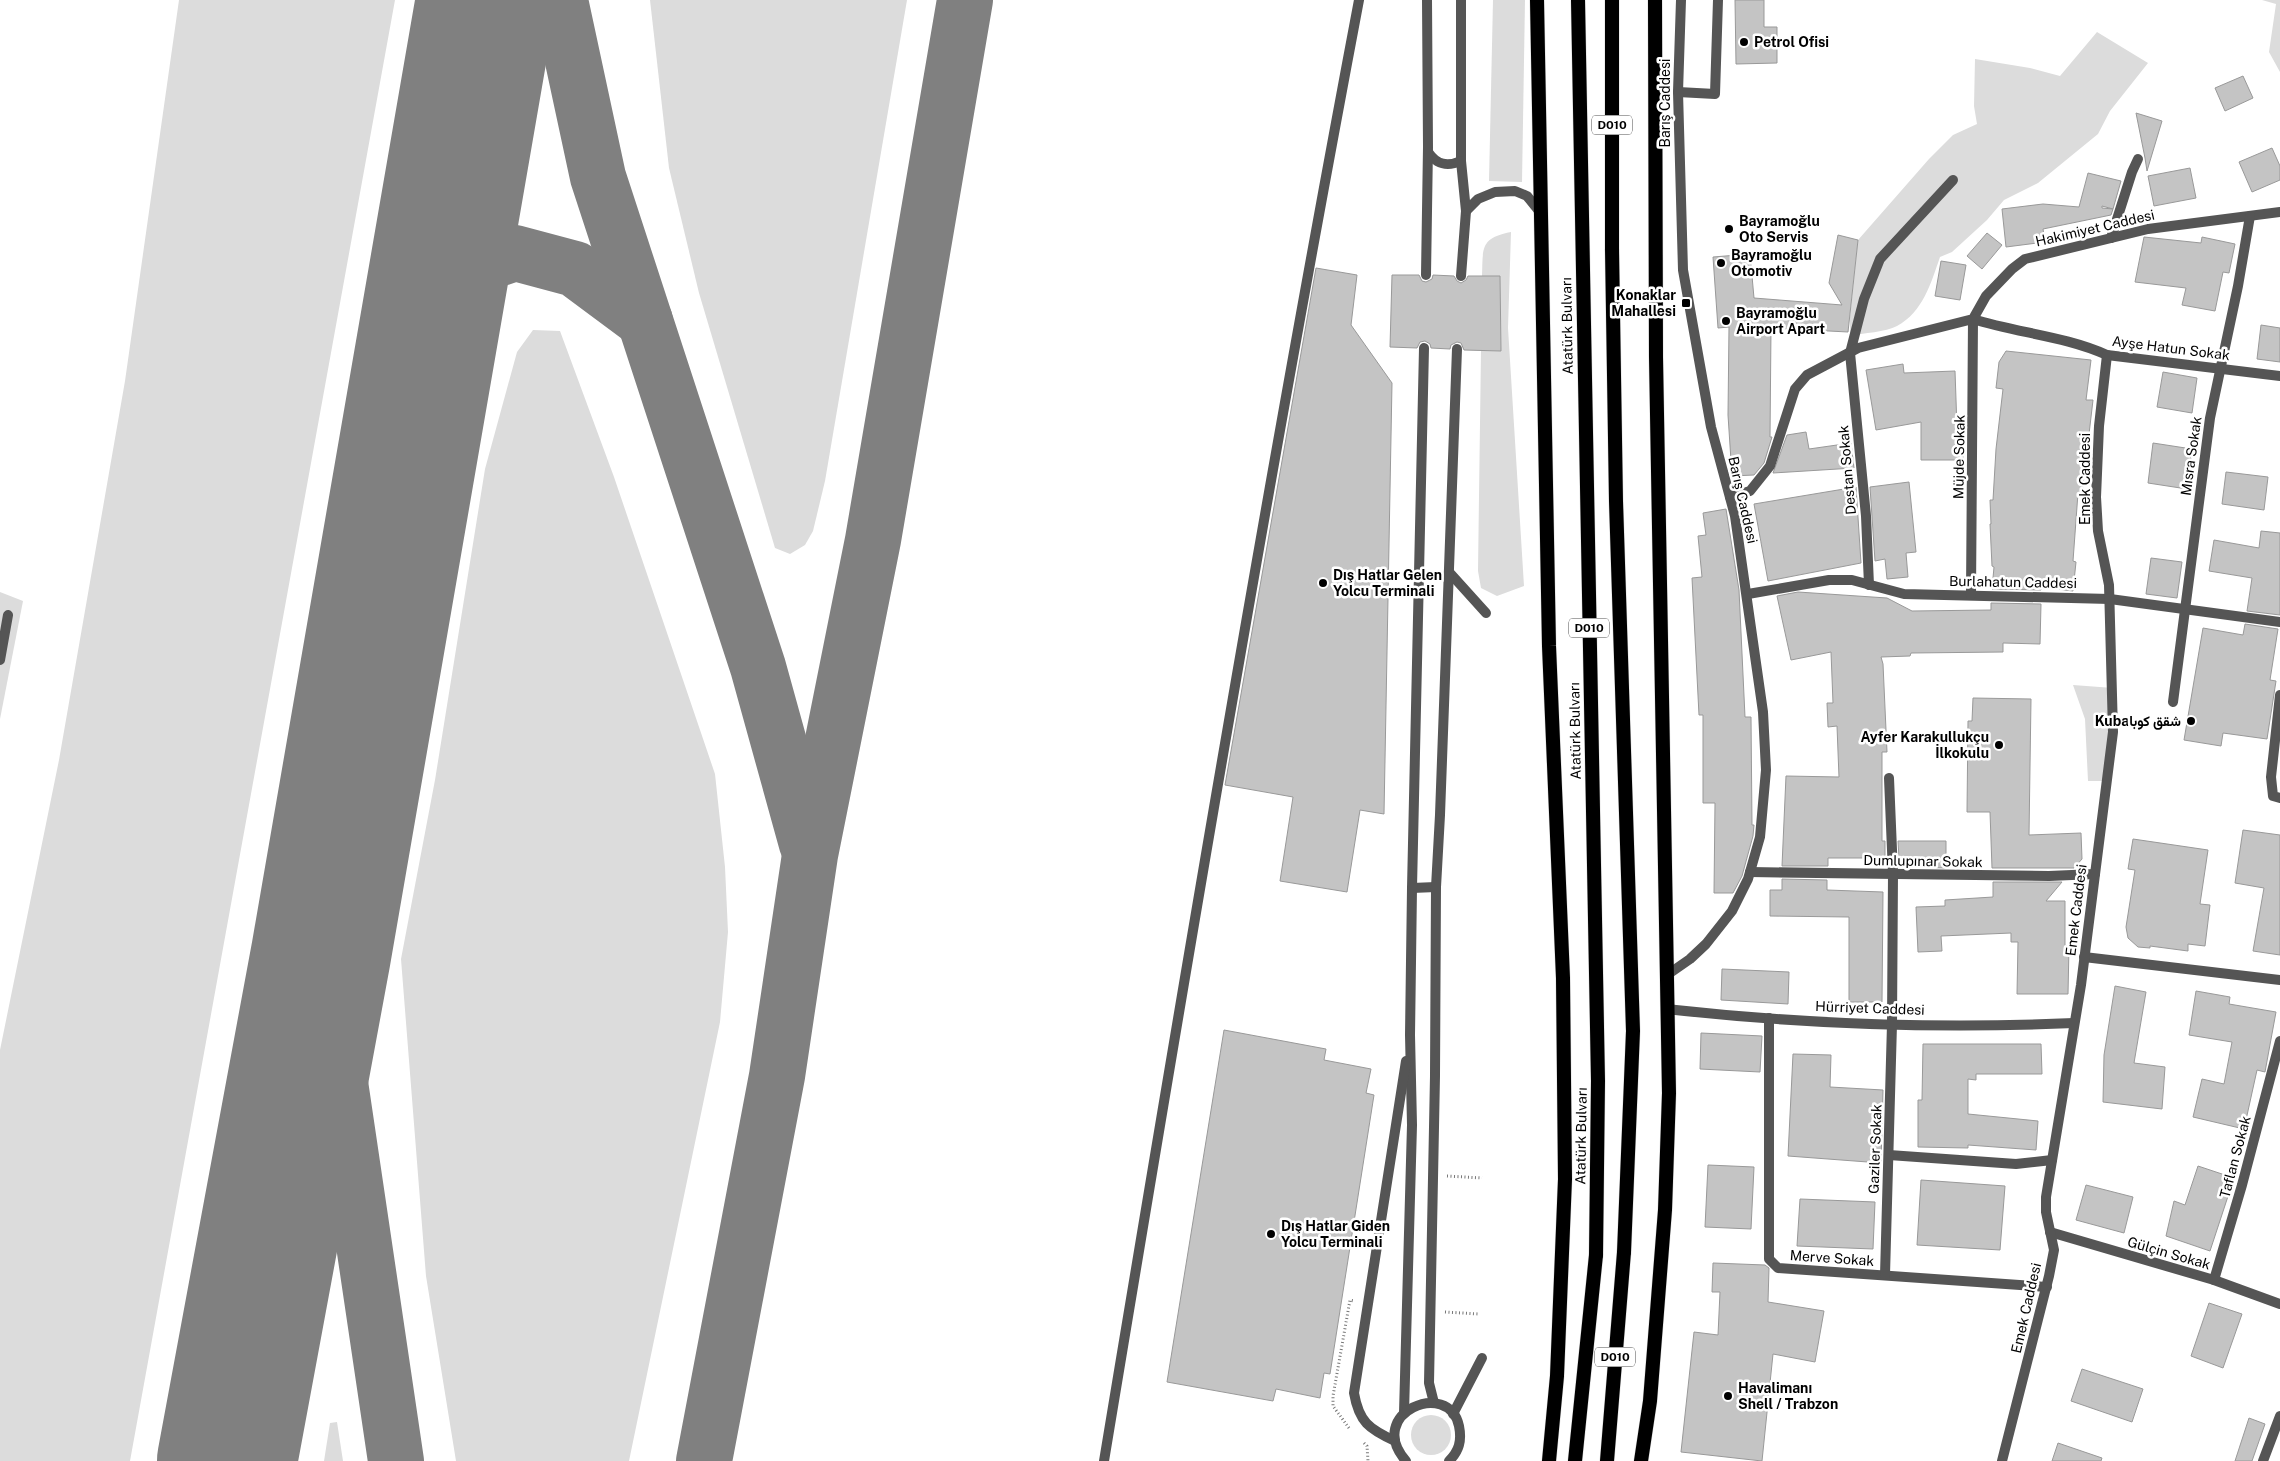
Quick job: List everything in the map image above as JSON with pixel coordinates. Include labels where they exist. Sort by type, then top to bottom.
[{"type":"highway","points":[[1537,0],[1549,646],[1563,978],[1565,1169],[1558,1376],[1549,1461]]},
{"type":"highway","name":"Atatürk Bulvarı","points":[[1575,1461],[1596,1255],[1598,1081],[1578,0]]},
{"type":"highway","name":"D010","points":[[1607,1461],[1624,1252],[1633,1031],[1616,501],[1612,249],[1612,0]]},
{"type":"highway","points":[[1641,1461],[1650,1402],[1668,1164],[1669,1093],[1666,1009],[1667,975],[1656,357],[1655,0]]},
{"type":"street","points":[[1104,1461],[1207,836],[1299,316],[1360,0]]},
{"type":"street","points":[[1426,275],[1428,152],[1427,0]]},
{"type":"street","points":[[1461,0],[1461,162],[1466,211],[1461,276]]},
{"type":"street","name":"Barış Caddesi","points":[[1667,975],[1690,959],[1706,944],[1732,911],[1750,872],[1760,837],[1766,770],[1763,712],[1748,594],[1730,497],[1711,427],[1683,270],[1678,92],[1682,0]]},
{"type":"street","points":[[1678,92],[1715,94],[1718,0]]},
{"type":"street","points":[[1428,152],[1437,162],[1444,165],[1461,162]]},
{"type":"street","points":[[2111,238],[2138,159]]},
{"type":"street","name":"Destan Sokak","points":[[1869,585],[1866,516],[1850,353],[1864,298],[1880,259],[1953,180]]},
{"type":"street","points":[[1466,211],[1478,199],[1495,192],[1515,191],[1527,196],[1540,212]]},
{"type":"street","name":"Hakimiyet Caddesi","points":[[1973,318],[1986,296],[2025,258],[2148,229],[2280,212]]},
{"type":"street","name":"Mısra Sokak","points":[[2172,702],[2210,418],[2219,368],[2238,286],[2250,216]]},
{"type":"street","points":[[1730,497],[1750,491],[1770,466],[1795,389],[1807,375],[1858,348],[1973,318]]},
{"type":"street","name":"Ayşe Hatun Sokak","points":[[1973,318],[2008,329],[2090,347],[2107,355],[2280,376]]},
{"type":"street","name":"Müjde Sokak","points":[[1971,595],[1973,318]]},
{"type":"street","points":[[1404,1413],[1412,1125],[1410,1035],[1412,888],[1424,348]]},
{"type":"street","points":[[1434,1403],[1429,1383],[1429,1374],[1436,887],[1457,350]]},
{"type":"street","name":"Emek Caddesi","points":[[2002,1461],[2047,1287],[2054,1250],[2046,1197],[2084,957],[2113,732],[2110,599],[2098,531],[2096,497],[2099,426],[2107,355]]},
{"type":"street","points":[[1449,572],[1486,613]]},
{"type":"street","name":"Burlahatun Caddesi","points":[[1748,594],[1829,580],[1852,580],[1904,594],[2110,599],[2280,622]]},
{"type":"street","points":[[0,660],[8,615]]},
{"type":"street","points":[[2280,695],[2271,777],[2273,796],[2280,798]]},
{"type":"street","name":"Gaziler Sokak","points":[[1885,1275],[1892,1024],[1893,874],[1890,778]]},
{"type":"street","name":"Dumlupınar Sokak","points":[[1750,872],[2049,876],[2095,874]]},
{"type":"street","points":[[1412,888],[1436,887]]},
{"type":"street","points":[[2084,957],[2280,980]]},
{"type":"street","name":"Hürriyet Caddesi","points":[[1666,1009],[1770,1018],[1892,1024],[2074,1023]]},
{"type":"street","name":"Merve Sokak","points":[[1770,1018],[1769,1259],[1778,1268],[2047,1287]]},
{"type":"street","points":[[1395,1441],[1377,1432],[1364,1422],[1357,1411],[1354,1392],[1410,1035]]},
{"type":"street","name":"Taflan Sokak","points":[[2214,1280],[2242,1185],[2280,1041]]},
{"type":"street","points":[[1889,1156],[2016,1164],[2052,1160]]},
{"type":"street","name":"Gülçin Sokak","points":[[2050,1232],[2214,1280],[2280,1304]]},
{"type":"street","points":[[1453,1414],[1482,1358]]},
{"type":"street","points":[[1406,1461],[1395,1441],[1395,1429],[1404,1413],[1412,1406],[1423,1403],[1434,1403],[1444,1407],[1453,1414],[1458,1423],[1460,1444],[1456,1454],[1449,1461]]},
{"type":"street","points":[[2263,1461],[2280,1416]]},
{"type":"shaded area","points":[[179,0],[395,0],[130,1461],[0,1461],[0,1050],[59,760],[125,381]]},
{"type":"shaded area","points":[[650,0],[907,0],[825,481],[813,531],[805,545],[790,554],[775,548],[699,293],[669,168]]},
{"type":"shaded area","points":[[1493,0],[1525,0],[1522,182],[1489,181]]},
{"type":"shaded area","points":[[2262,0],[2280,0],[2280,72],[2269,52],[2276,4]]},
{"type":"shaded area","points":[[2097,32],[2148,63],[2110,111],[2098,134],[2038,183],[2004,200],[1987,220],[1952,252],[1940,257],[1925,296],[1920,305],[1906,320],[1887,330],[1850,336],[1850,317],[1858,240],[1929,159],[1953,135],[1977,124],[1974,106],[1975,59],[2030,68],[2060,76]]},
{"type":"shaded area","points":[[1511,232],[1508,328],[1524,586],[1497,596],[1481,588],[1478,571],[1481,350],[1501,351],[1500,276],[1482,276],[1482,266],[1483,251],[1488,241],[1501,234]]},
{"type":"shaded area","points":[[533,330],[560,331],[614,477],[715,774],[725,867],[728,932],[720,1022],[629,1461],[456,1461],[426,1276],[401,959],[435,780],[485,469],[517,352]]},
{"type":"shaded area","points":[[0,592],[23,601],[0,719]]},
{"type":"shaded area","points":[[2073,685],[2113,688],[2105,781],[2088,781],[2085,719]]},
{"type":"shaded area","points":[[1435,1415],[1442,1418],[1448,1424],[1451,1435],[1450,1443],[1442,1452],[1435,1455],[1427,1455],[1420,1452],[1412,1443],[1411,1431],[1414,1424],[1423,1416]]},
{"type":"shaded area","points":[[337,1422],[343,1461],[324,1461],[330,1423]]},
{"type":"building","points":[[1735,0],[1764,0],[1764,27],[1777,27],[1777,63],[1736,64]]},
{"type":"building","points":[[2243,76],[2253,98],[2225,111],[2215,88]]},
{"type":"building","points":[[2136,113],[2162,121],[2147,171],[2145,158]]},
{"type":"building","points":[[2272,148],[2280,166],[2280,180],[2252,192],[2239,162]]},
{"type":"building","points":[[2190,168],[2196,198],[2154,206],[2148,176]]},
{"type":"building","points":[[2088,173],[2121,181],[2113,209],[2111,215],[2043,229],[2045,242],[2006,247],[2002,209],[2043,204],[2079,207]]},
{"type":"building","points":[[1987,233],[2002,245],[1982,269],[1967,256]]},
{"type":"building","points":[[1838,235],[1858,240],[1848,332],[1771,328],[1770,437],[1772,437],[1764,463],[1754,475],[1732,476],[1728,415],[1729,327],[1718,328],[1713,257],[1750,254],[1754,298],[1842,305],[1829,283]]},
{"type":"building","points":[[2144,237],[2201,243],[2202,237],[2235,244],[2229,273],[2223,272],[2215,311],[2182,305],[2186,288],[2135,282]]},
{"type":"building","points":[[1941,261],[1966,265],[1960,300],[1935,296]]},
{"type":"building","name":"Dış Hatlar Gelen Yolcu Terminali","points":[[1316,268],[1357,275],[1351,325],[1392,383],[1384,814],[1360,810],[1347,892],[1280,881],[1293,797],[1225,785]]},
{"type":"building","points":[[1392,275],[1419,275],[1422,281],[1426,282],[1432,279],[1433,275],[1454,276],[1461,283],[1468,276],[1500,276],[1501,351],[1464,350],[1461,343],[1457,342],[1451,345],[1450,349],[1431,348],[1430,344],[1425,341],[1420,342],[1417,348],[1390,347]]},
{"type":"building","points":[[2261,325],[2280,328],[2280,362],[2257,359]]},
{"type":"building","points":[[2006,351],[2091,360],[2086,400],[2093,400],[2082,494],[2078,493],[2073,561],[2076,562],[2073,591],[2041,587],[2041,590],[1992,589],[1994,567],[1992,566],[1990,500],[1993,500],[1996,449],[2003,389],[1996,388],[1999,362]]},
{"type":"building","points":[[1903,364],[1904,373],[1955,371],[1957,428],[1963,428],[1963,460],[1921,460],[1921,422],[1876,430],[1866,370]]},
{"type":"building","points":[[2163,372],[2197,378],[2192,413],[2157,407]]},
{"type":"building","points":[[1806,432],[1809,449],[1851,443],[1854,468],[1773,473],[1787,435]]},
{"type":"building","points":[[2153,443],[2192,449],[2187,489],[2148,483]]},
{"type":"building","points":[[2226,472],[2268,477],[2264,510],[2222,504]]},
{"type":"building","points":[[1909,482],[1916,552],[1906,553],[1908,577],[1887,579],[1885,559],[1875,561],[1870,487]]},
{"type":"building","points":[[1856,487],[1861,563],[1768,581],[1754,504]]},
{"type":"building","points":[[1726,509],[1739,590],[1745,717],[1751,717],[1752,825],[1754,825],[1753,836],[1742,876],[1733,893],[1714,893],[1715,803],[1703,803],[1703,715],[1699,715],[1692,578],[1702,577],[1698,536],[1706,535],[1703,513]]},
{"type":"building","points":[[2261,531],[2280,533],[2280,615],[2247,611],[2252,578],[2209,571],[2214,540],[2259,548]]},
{"type":"building","points":[[2151,558],[2182,562],[2177,598],[2146,594]]},
{"type":"building","points":[[1798,592],[1887,598],[1912,611],[1991,610],[1991,603],[2041,604],[2040,644],[2003,643],[2003,652],[1911,653],[1910,656],[1881,657],[1883,664],[1887,752],[1882,752],[1882,841],[1885,841],[1885,858],[1828,858],[1828,866],[1782,866],[1786,776],[1839,777],[1837,726],[1828,727],[1827,703],[1833,703],[1831,652],[1791,660],[1777,596]]},
{"type":"building","points":[[2245,624],[2278,629],[2270,680],[2276,681],[2267,739],[2223,733],[2221,746],[2184,740],[2203,628],[2243,635]]},
{"type":"building","name":"Ayfer Karakullukçu İlkokulu","points":[[1973,698],[2031,699],[2029,835],[2081,833],[2082,859],[2074,868],[1992,868],[1990,812],[1967,812],[1968,721],[1972,721]]},
{"type":"building","points":[[2243,830],[2280,835],[2280,955],[2253,951],[2264,888],[2235,883]]},
{"type":"building","points":[[2133,839],[2208,850],[2200,904],[2210,905],[2205,946],[2188,944],[2188,951],[2150,946],[2150,948],[2138,947],[2128,938],[2126,927],[2135,870],[2128,869]]},
{"type":"building","points":[[1898,841],[1946,841],[1946,868],[1910,867],[1910,858],[1899,858]]},
{"type":"building","points":[[1782,879],[1827,880],[1827,890],[1883,892],[1882,1002],[1849,1002],[1849,917],[1770,916],[1770,890],[1782,890]]},
{"type":"building","points":[[1993,882],[2062,882],[2046,901],[2065,901],[2065,946],[2069,946],[2068,994],[2017,994],[2018,942],[2011,942],[2011,933],[1941,936],[1942,951],[1918,952],[1916,907],[1945,906],[1945,900],[1993,897]]},
{"type":"building","points":[[1722,969],[1789,972],[1788,1004],[1721,1000]]},
{"type":"building","points":[[2115,986],[2146,992],[2134,1063],[2165,1067],[2162,1109],[2103,1102],[2104,1055]]},
{"type":"building","points":[[2196,991],[2230,997],[2229,1004],[2276,1012],[2265,1072],[2257,1070],[2244,1129],[2193,1117],[2202,1079],[2224,1084],[2232,1042],[2189,1035]]},
{"type":"building","name":"Dış Hatlar Giden Yolcu Terminali","points":[[1224,1030],[1326,1049],[1324,1060],[1371,1069],[1366,1093],[1374,1095],[1330,1374],[1324,1373],[1320,1398],[1276,1389],[1273,1401],[1167,1382]]},
{"type":"building","points":[[1701,1033],[1762,1036],[1760,1072],[1700,1069]]},
{"type":"building","points":[[1923,1044],[2041,1044],[2042,1074],[1976,1074],[1976,1080],[1968,1079],[1968,1114],[2038,1121],[2036,1150],[1968,1145],[1968,1148],[1918,1147],[1918,1100],[1922,1100]]},
{"type":"building","points":[[1793,1054],[1831,1055],[1830,1087],[1883,1090],[1881,1163],[1788,1156]]},
{"type":"building","points":[[1708,1165],[1754,1167],[1751,1229],[1705,1227]]},
{"type":"building","points":[[2198,1166],[2234,1178],[2210,1251],[2166,1236],[2174,1201],[2185,1205]]},
{"type":"building","points":[[1921,1180],[2005,1186],[2000,1250],[1917,1245]]},
{"type":"building","points":[[2086,1185],[2133,1197],[2124,1233],[2076,1220]]},
{"type":"building","points":[[1800,1199],[1875,1202],[1873,1249],[1797,1246]]},
{"type":"building","points":[[1713,1263],[1765,1265],[1769,1268],[1768,1302],[1824,1311],[1815,1362],[1773,1354],[1762,1461],[1681,1452],[1694,1332],[1718,1335],[1720,1292],[1712,1292]]},
{"type":"building","points":[[2209,1303],[2242,1314],[2223,1368],[2191,1356]]},
{"type":"building","points":[[2082,1369],[2143,1389],[2132,1422],[2071,1401]]},
{"type":"building","points":[[2249,1418],[2265,1424],[2252,1461],[2235,1461]]},
{"type":"building","points":[[2058,1443],[2102,1458],[2101,1461],[2052,1461]]},
{"type":"taxiway","points":[[560,0],[598,177],[758,667],[807,844]]},
{"type":"taxiway","points":[[704,1461],[777,1076],[810,855],[873,540],[965,0]]},
{"type":"taxiway","points":[[432,308],[477,266],[515,253],[575,269],[645,321]]},
{"type":"taxiway","points":[[321,954],[396,1461]]},
{"type":"runway","points":[[227,1461],[321,954],[486,0]]},
{"type":"place","name":"Petrol Ofisi","points":[[1744,42]]},
{"type":"place","name":"Bayramoğlu Oto Servis","points":[[1729,229]]},
{"type":"place","name":"Bayramoğlu Otomotiv","points":[[1721,263]]},
{"type":"place","name":"Konaklar Mahallesi","points":[[1686,303]]},
{"type":"place","name":"Bayramoğlu Airport Apart","points":[[1726,321]]},
{"type":"place","name":"Dış Hatlar Gelen Yolcu Terminali","points":[[1323,583]]},
{"type":"place","name":"Kubaشقق كوبا","points":[[2191,721]]},
{"type":"place","name":"Ayfer Karakullukçu İlkokulu","points":[[1999,745]]},
{"type":"place","name":"Dış Hatlar Giden Yolcu Terminali","points":[[1271,1234]]},
{"type":"place","name":"Havalimanı Shell / Trabzon","points":[[1728,1396]]}]
